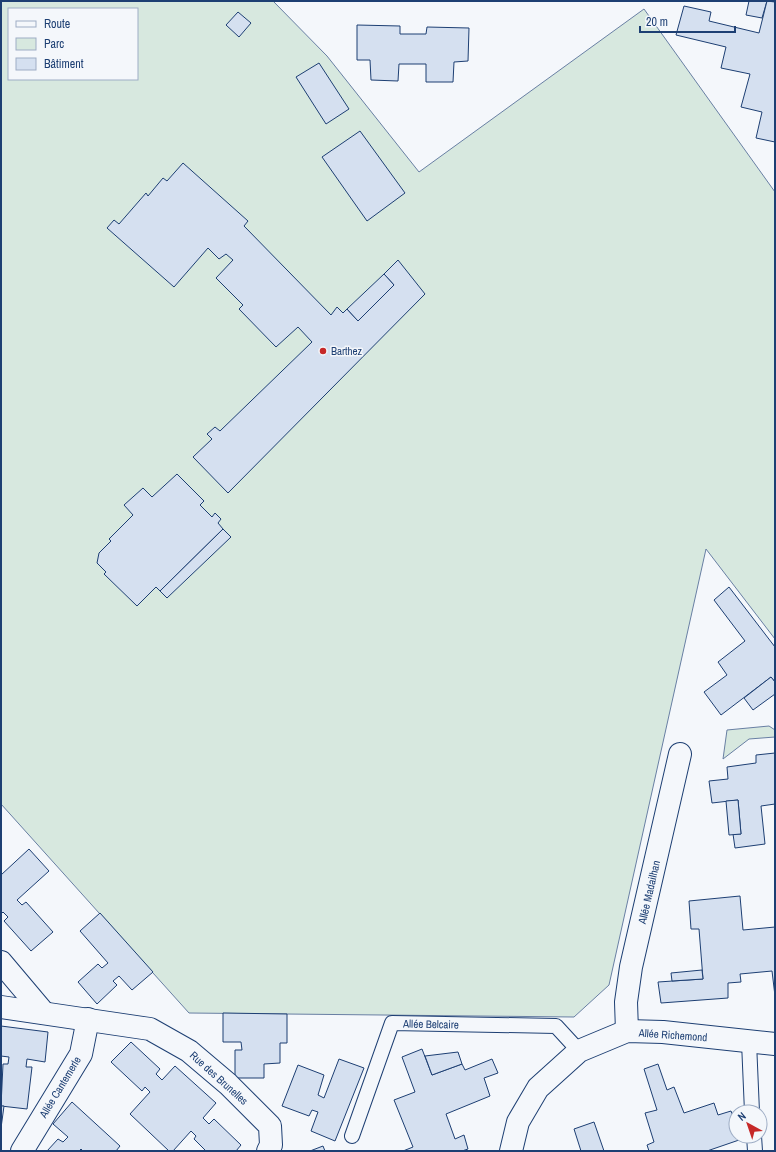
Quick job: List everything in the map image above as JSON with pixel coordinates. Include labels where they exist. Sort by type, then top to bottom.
[{"type":"street","name":"Allée Madailhan","points":[[626,1032],[626,1002],[631,967],[680,754]]},
{"type":"street","points":[[1,962],[44,1013]]},
{"type":"street","name":"Rue des Brunelles","points":[[1,1007],[150,1029],[189,1051],[228,1084],[270,1126],[271,1145],[268,1151]]},
{"type":"street","name":"Allée Cantemerle","points":[[22,1151],[81,1054],[88,1019]]},
{"type":"street","name":"Allée Richemond","points":[[511,1151],[518,1122],[538,1088],[579,1051],[626,1032],[663,1032],[775,1044]]},
{"type":"lane","name":"Allée Belcaire","points":[[352,1136],[392,1023],[556,1026],[579,1051]]},
{"type":"lane","points":[[749,1042],[752,1104]]},
{"type":"green space","points":[[1,1],[273,1],[327,56],[419,172],[644,9],[775,192],[775,639],[706,549],[609,985],[574,1017],[189,1013],[1,804]]},
{"type":"green space","points":[[769,726],[775,730],[775,737],[749,739],[723,759],[727,730]]},
{"type":"building","points":[[749,1],[767,1],[762,18],[746,15]]},
{"type":"building","points":[[767,1],[775,2],[775,142],[756,138],[762,112],[741,107],[750,74],[721,68],[726,47],[676,35],[684,6],[711,12],[709,21],[759,33]]},
{"type":"building","points":[[238,12],[251,23],[239,37],[226,25]]},
{"type":"building","points":[[357,25],[400,26],[400,34],[426,34],[427,27],[469,28],[468,61],[454,62],[453,82],[426,82],[426,64],[399,64],[398,81],[371,80],[370,60],[357,60]]},
{"type":"building","points":[[319,63],[349,109],[326,124],[296,77]]},
{"type":"building","points":[[360,131],[405,193],[367,221],[322,157]]},
{"type":"building","points":[[183,163],[248,221],[244,226],[331,315],[337,307],[343,313],[347,309],[358,321],[394,285],[384,274],[398,260],[425,294],[228,493],[193,457],[212,439],[207,434],[215,427],[220,431],[312,342],[298,327],[276,347],[239,309],[243,305],[216,278],[233,260],[226,254],[219,259],[208,248],[174,287],[107,228],[114,220],[119,224],[146,193],[148,196],[163,178],[167,181]]},
{"type":"building","points":[[384,274],[394,285],[358,321],[347,309]]},
{"type":"building","points":[[177,474],[204,501],[200,505],[212,517],[215,513],[221,519],[218,523],[223,529],[160,591],[156,587],[137,606],[104,574],[106,572],[97,563],[99,553],[111,541],[109,539],[133,515],[124,505],[143,488],[152,497]]},
{"type":"building","points":[[223,529],[231,537],[167,598],[160,591]]},
{"type":"building","points":[[729,587],[775,647],[775,682],[771,677],[721,715],[704,692],[727,675],[718,662],[745,641],[714,600]]},
{"type":"building","points":[[771,677],[775,682],[775,694],[753,710],[744,698]]},
{"type":"building","points":[[775,753],[775,804],[761,806],[765,844],[735,848],[733,834],[741,834],[738,800],[712,803],[709,781],[728,779],[727,767],[756,763],[756,755]]},
{"type":"building","points":[[738,800],[741,834],[729,835],[726,801]]},
{"type":"building","points":[[29,849],[49,871],[17,900],[22,905],[26,902],[53,932],[31,951],[4,921],[8,917],[3,912],[1,914],[1,875]]},
{"type":"building","points":[[740,896],[743,930],[775,927],[775,996],[772,971],[740,974],[741,982],[728,983],[728,998],[661,1003],[658,982],[703,979],[699,929],[691,929],[689,901]]},
{"type":"building","points":[[100,913],[153,972],[132,990],[119,976],[113,981],[117,985],[97,1004],[78,982],[98,964],[102,968],[108,963],[80,931]]},
{"type":"building","points":[[702,970],[703,979],[672,981],[671,973]]},
{"type":"building","points":[[223,1013],[287,1014],[287,1043],[280,1043],[280,1063],[264,1064],[264,1078],[235,1078],[235,1050],[242,1050],[241,1042],[223,1042]]},
{"type":"building","points":[[1,1026],[48,1032],[45,1062],[27,1059],[26,1067],[32,1067],[27,1109],[1,1106],[3,1064],[8,1064],[9,1057],[1,1056]]},
{"type":"building","points":[[131,1042],[160,1069],[156,1074],[162,1080],[175,1066],[216,1103],[203,1118],[209,1124],[214,1119],[241,1145],[236,1151],[206,1151],[194,1139],[196,1136],[191,1131],[173,1151],[169,1151],[130,1114],[150,1092],[145,1087],[142,1091],[111,1062]]},
{"type":"building","points":[[422,1049],[432,1075],[462,1064],[465,1070],[492,1059],[498,1073],[484,1078],[490,1096],[446,1114],[455,1139],[464,1135],[468,1149],[462,1151],[403,1151],[413,1147],[394,1100],[415,1092],[402,1057]]},
{"type":"building","points":[[458,1052],[462,1064],[432,1075],[425,1056]]},
{"type":"building","points":[[339,1059],[364,1068],[335,1141],[311,1131],[318,1112],[312,1110],[309,1116],[282,1106],[298,1065],[324,1075],[318,1095],[324,1098]]},
{"type":"building","points":[[658,1064],[667,1090],[674,1087],[684,1113],[714,1103],[718,1115],[728,1112],[728,1144],[707,1151],[649,1151],[647,1145],[654,1142],[645,1113],[657,1110],[644,1069]]},
{"type":"building","points":[[72,1102],[120,1146],[116,1151],[83,1151],[81,1149],[79,1151],[47,1151],[58,1139],[63,1142],[68,1137],[53,1124]]},
{"type":"building","points":[[1,1106],[4,1106],[1,1128]]},
{"type":"building","points":[[594,1122],[604,1151],[581,1151],[574,1129]]},
{"type":"building","points":[[323,1146],[325,1151],[310,1151]]},
{"type":"place","name":"Barthez","points":[[323,351]]}]
